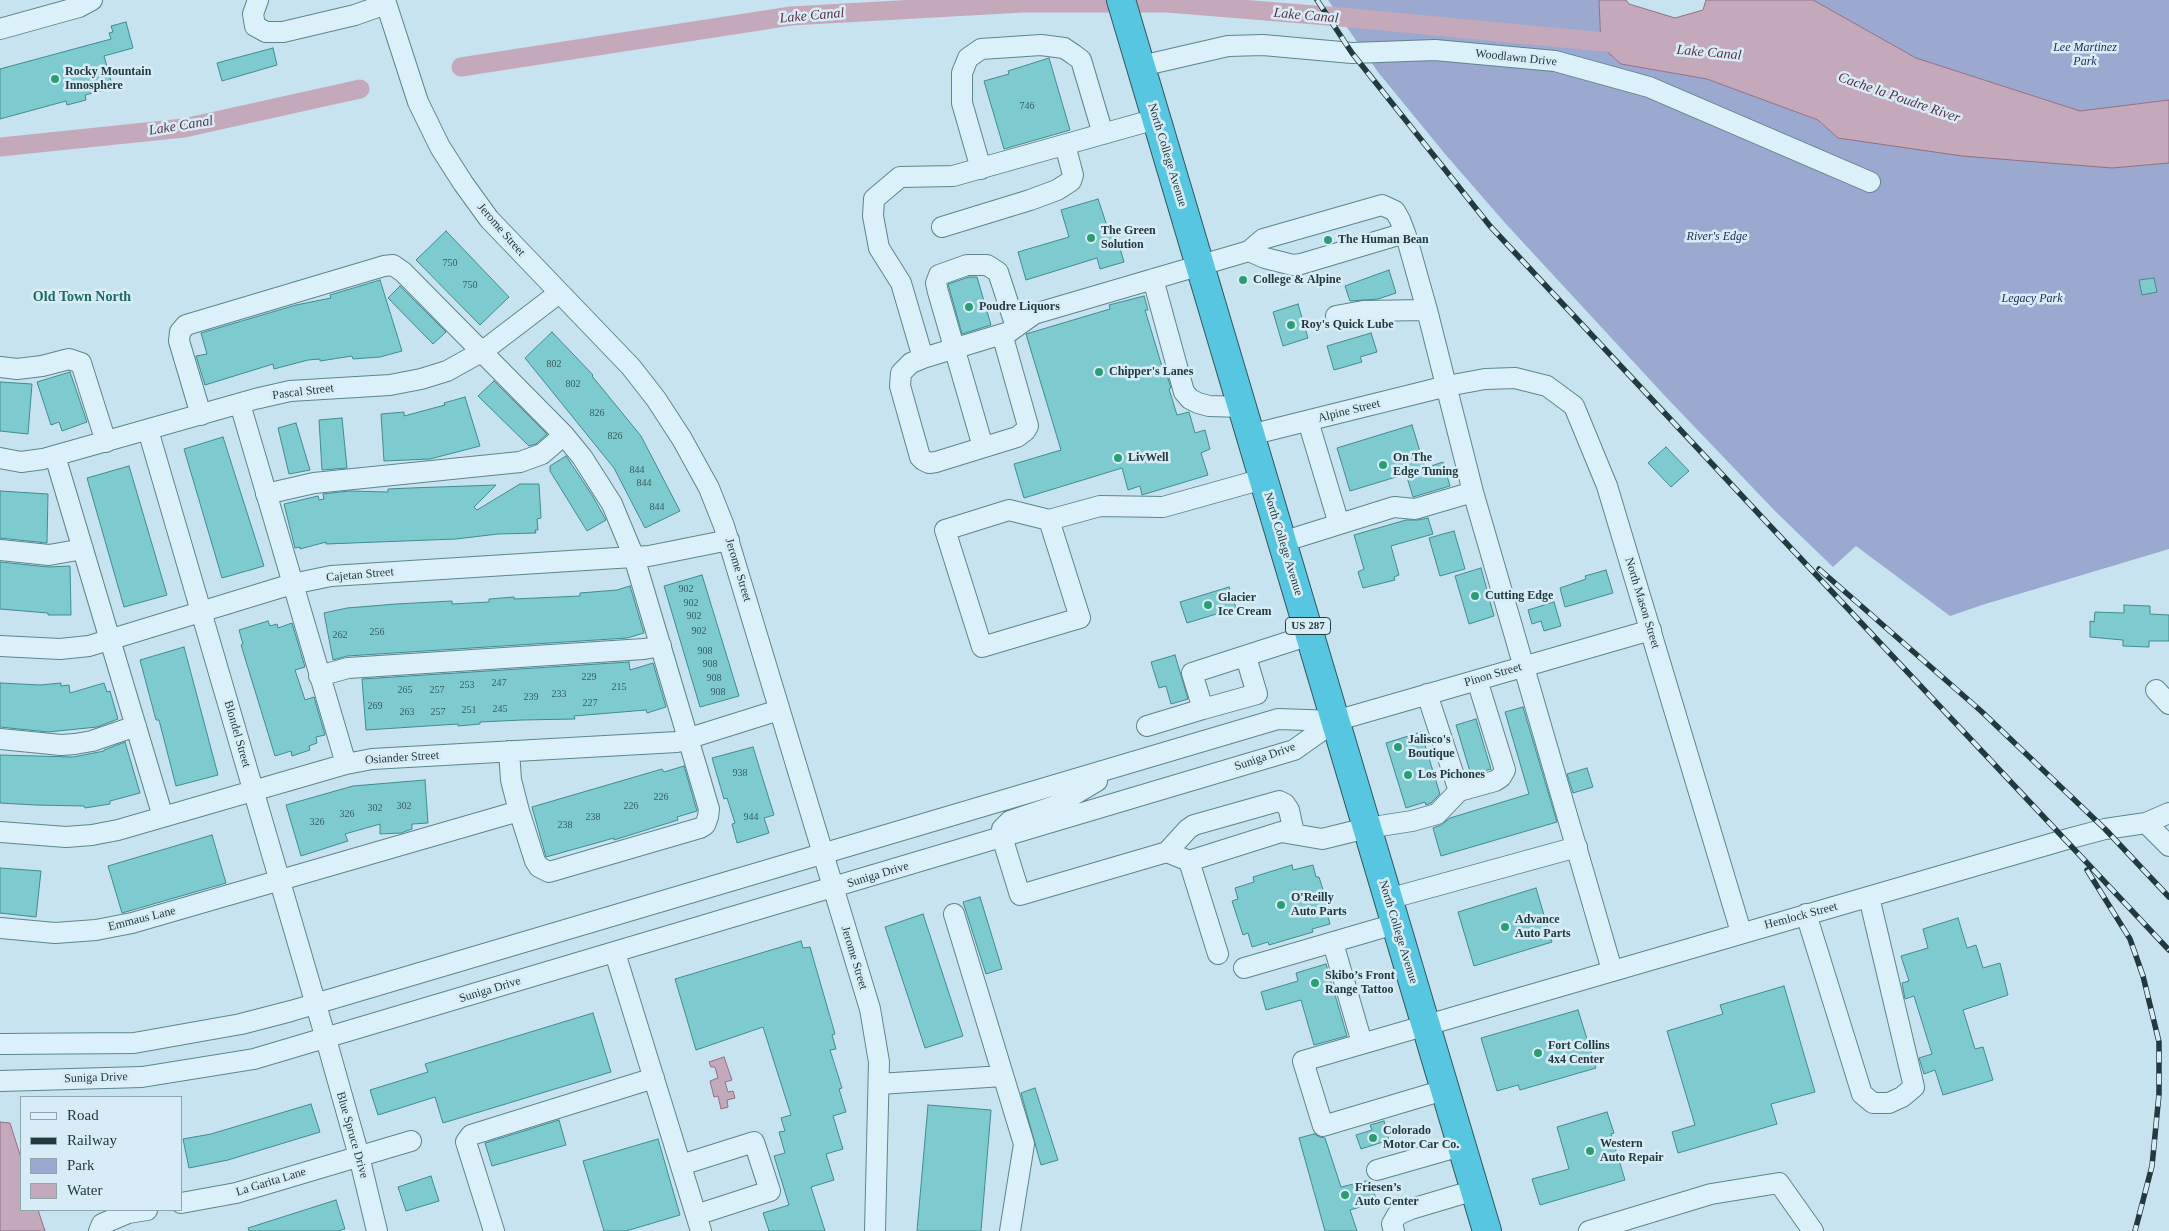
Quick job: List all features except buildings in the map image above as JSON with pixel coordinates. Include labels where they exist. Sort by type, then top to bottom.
[{"type":"highway","name":"North College Avenue","points":[[1124,11],[1486,1231]]},
{"type":"street","points":[[0,29],[79,7],[92,0]]},
{"type":"street","points":[[258,0],[253,14],[255,26],[266,32],[283,32],[354,15],[386,2]]},
{"type":"street","name":"Jerome Street","points":[[386,2],[418,102],[440,147],[489,220],[631,367],[656,399],[682,439],[709,488],[729,540],[870,1009],[879,1062],[874,1231]]},
{"type":"street","points":[[981,169],[962,103],[962,73],[968,58],[981,49],[1041,45],[1064,48],[1073,54],[1081,60],[1103,134]]},
{"type":"street","name":"Woodlawn Drive","points":[[1141,66],[1228,46],[1263,46],[1352,53],[1435,50],[1555,61],[1649,87],[1870,182]]},
{"type":"street","points":[[923,358],[901,283],[879,248],[873,216],[874,199],[900,177],[953,176],[1156,119]]},
{"type":"street","points":[[942,227],[1030,200],[1057,190],[1071,181],[1073,174],[1065,145]]},
{"type":"street","points":[[983,447],[955,348],[936,283],[939,275],[967,265],[987,265],[998,272],[1009,331],[1028,426],[1022,435],[1017,438],[929,463],[920,456],[900,386],[901,373],[911,363],[923,358],[955,348],[1009,331],[1034,314],[1249,251],[1263,239],[1382,205],[1395,211],[1405,233],[1447,386],[1473,492],[1612,970]]},
{"type":"street","points":[[1249,251],[1265,258],[1293,265],[1405,233]]},
{"type":"street","points":[[201,415],[179,341],[180,332],[186,325],[384,266],[393,265],[403,272],[483,351],[564,435],[597,480],[624,531],[634,557],[708,809],[708,817],[705,824],[700,828],[549,872],[539,867],[535,861],[519,811],[512,780],[509,751]]},
{"type":"street","points":[[1153,279],[1184,392],[1190,399],[1209,406],[1242,407]]},
{"type":"street","name":"Pascal Street","points":[[0,458],[21,462],[43,460],[290,391],[390,385],[420,379],[447,371],[483,351],[559,293]]},
{"type":"street","points":[[1336,316],[1363,311],[1427,310]]},
{"type":"street","points":[[0,367],[17,369],[35,367],[69,359],[81,363],[106,442]]},
{"type":"street","name":"North Mason Street","points":[[1447,386],[1485,379],[1514,378],[1547,386],[1574,406],[1607,486],[1742,932]]},
{"type":"street","name":"Alpine Street","points":[[1250,435],[1447,386]]},
{"type":"street","points":[[240,404],[346,764]]},
{"type":"street","points":[[1308,421],[1339,524]]},
{"type":"street","name":"Blondel Street","points":[[148,430],[326,1039]]},
{"type":"street","points":[[266,494],[314,483],[520,462],[542,454],[564,435]]},
{"type":"street","points":[[55,456],[163,817]]},
{"type":"street","points":[[1049,520],[1080,618],[982,647],[945,530],[1009,510],[1049,520],[1100,506],[1163,507],[1263,479]]},
{"type":"street","points":[[1282,542],[1394,507],[1415,508],[1473,492]]},
{"type":"street","name":"Cajetan Street","points":[[0,646],[60,649],[89,646],[292,584],[331,576],[650,556],[729,540]]},
{"type":"street","points":[[0,550],[49,555],[83,549]]},
{"type":"street","name":"Pinon Street","points":[[1335,721],[1651,630]]},
{"type":"street","points":[[1203,710],[1192,672],[1310,636]]},
{"type":"street","points":[[319,676],[348,668],[644,649],[661,646]]},
{"type":"street","points":[[1147,726],[1257,694],[1246,657]]},
{"type":"street","points":[[1167,852],[1189,861],[1281,832],[1322,839],[1367,828],[1412,821],[1437,814],[1459,791],[1502,777],[1505,770],[1477,680]]},
{"type":"street","points":[[1428,694],[1459,791]]},
{"type":"street","name":"Osiander Street","points":[[0,832],[66,837],[118,830],[346,764],[372,759],[677,742],[779,710]]},
{"type":"street","points":[[0,1044],[134,1043],[241,1024],[316,1005],[1278,719],[1335,721]]},
{"type":"street","name":"Suniga Drive","points":[[0,1081],[142,1077],[254,1059],[1294,750],[1335,721]]},
{"type":"street","points":[[0,739],[61,745],[75,744],[92,741],[136,726]]},
{"type":"street","points":[[1123,765],[1055,806],[1010,821],[1002,829],[1002,837],[1020,895],[1167,852],[1194,825],[1278,801],[1286,804],[1294,833]]},
{"type":"street","name":"Emmaus Lane","points":[[0,928],[55,933],[96,930],[132,923],[519,811]]},
{"type":"street","name":"Hemlock Street","points":[[1444,1090],[1323,1126],[1303,1060],[2064,840],[2105,829],[2146,823],[2169,813]]},
{"type":"street","points":[[2146,823],[2169,846]]},
{"type":"street","points":[[1244,968],[1333,943],[1392,911],[1577,847]]},
{"type":"street","points":[[1189,861],[1218,954]]},
{"type":"street","points":[[1806,914],[1862,1094],[1874,1102],[1889,1103],[1902,1097],[1914,1087],[1869,897]]},
{"type":"street","points":[[954,914],[1024,1144],[1010,1231]]},
{"type":"street","points":[[1333,943],[1362,1043]]},
{"type":"street","points":[[615,953],[680,1165],[699,1223],[770,1191],[754,1142],[680,1165]]},
{"type":"street","name":"Blue Spruce Drive","points":[[326,1039],[359,1156],[377,1231]]},
{"type":"street","points":[[879,1084],[1003,1076]]},
{"type":"street","points":[[494,1231],[466,1142],[471,1135],[654,1078]]},
{"type":"street","name":"La Garita Lane","points":[[182,1203],[236,1193],[411,1141]]},
{"type":"street","points":[[1377,1170],[1462,1146]]},
{"type":"street","points":[[1589,1231],[1711,1194],[1779,1183],[1814,1231]]},
{"type":"street","points":[[1394,1231],[1392,1224],[1397,1215],[1474,1190]]},
{"type":"street","points":[[99,1231],[102,1224],[137,1212]]},
{"type":"green space","points":[[1328,0],[1599,0],[1601,46],[1621,64],[1707,79],[1818,120],[1838,138],[2112,168],[2169,163],[2169,549],[1950,616],[1856,546],[1833,567],[1776,512],[1665,396],[1506,224],[1445,154],[1378,72]]},
{"type":"green space","name":"Lee Martinez Park","points":[[1813,0],[2169,0],[2169,100],[2080,111],[1916,58]]},
{"type":"water","name":"Cache la Poudre River","points":[[1599,0],[1626,0],[1629,4],[1675,18],[1703,10],[1706,0],[1813,0],[1916,58],[2080,111],[2169,100],[2169,163],[2112,168],[1962,156],[1838,138],[1818,120],[1707,79],[1621,64],[1601,46]]},
{"type":"water","points":[[724,1057],[732,1080],[725,1082],[728,1092],[733,1091],[735,1098],[727,1100],[728,1107],[721,1109],[718,1096],[714,1097],[710,1081],[718,1078],[715,1067],[711,1067],[709,1062]]},
{"type":"water","points":[[0,1122],[10,1123],[20,1155],[20,1211],[38,1211],[45,1231],[0,1231]]},
{"type":"waterway","name":"Lake Canal","points":[[461,67],[791,16],[1023,3],[1167,3],[1352,18],[1626,44]]},
{"type":"waterway","name":"Lake Canal","points":[[0,147],[184,128],[360,89]]},
{"type":"railway","points":[[1317,0],[1352,53],[1490,226],[2169,950]]},
{"type":"railway","points":[[1819,569],[1981,711],[2105,829],[2169,897]]},
{"type":"railway","points":[[2087,870],[2130,939],[2143,976],[2159,1042],[2159,1094],[2152,1166],[2135,1231]]},
{"type":"place","name":"Rocky Mountain Innosphere","points":[[55,79]]},
{"type":"place","name":"The Green Solution","points":[[1091,238]]},
{"type":"place","name":"The Human Bean","points":[[1328,240]]},
{"type":"place","name":"College & Alpine","points":[[1243,280]]},
{"type":"place","name":"Poudre Liquors","points":[[969,307]]},
{"type":"place","name":"Roy's Quick Lube","points":[[1291,325]]},
{"type":"place","name":"Chipper's Lanes","points":[[1099,372]]},
{"type":"place","name":"LivWell","points":[[1118,458]]},
{"type":"place","name":"On The Edge Tuning","points":[[1383,465]]},
{"type":"place","name":"Cutting Edge","points":[[1475,596]]},
{"type":"place","name":"Glacier Ice Cream","points":[[1208,605]]},
{"type":"place","name":"Jalisco's Boutique","points":[[1398,747]]},
{"type":"place","name":"Los Pichones","points":[[1408,775]]},
{"type":"place","name":"O'Reilly Auto Parts","points":[[1281,905]]},
{"type":"place","name":"Advance Auto Parts","points":[[1505,927]]},
{"type":"place","name":"Skibo’s Front Range Tattoo","points":[[1315,983]]},
{"type":"place","name":"Fort Collins 4x4 Center","points":[[1538,1053]]},
{"type":"place","name":"Colorado Motor Car Co.","points":[[1373,1138]]},
{"type":"place","name":"Western Auto Repair","points":[[1590,1151]]},
{"type":"place","name":"Friesen’s Auto Center","points":[[1345,1195]]},
{"type":"district","name":"Old Town North","points":[[82,297]]},
{"type":"park label","name":"River's Edge","points":[[1717,237]]},
{"type":"park label","name":"Legacy Park","points":[[2032,299]]}]
